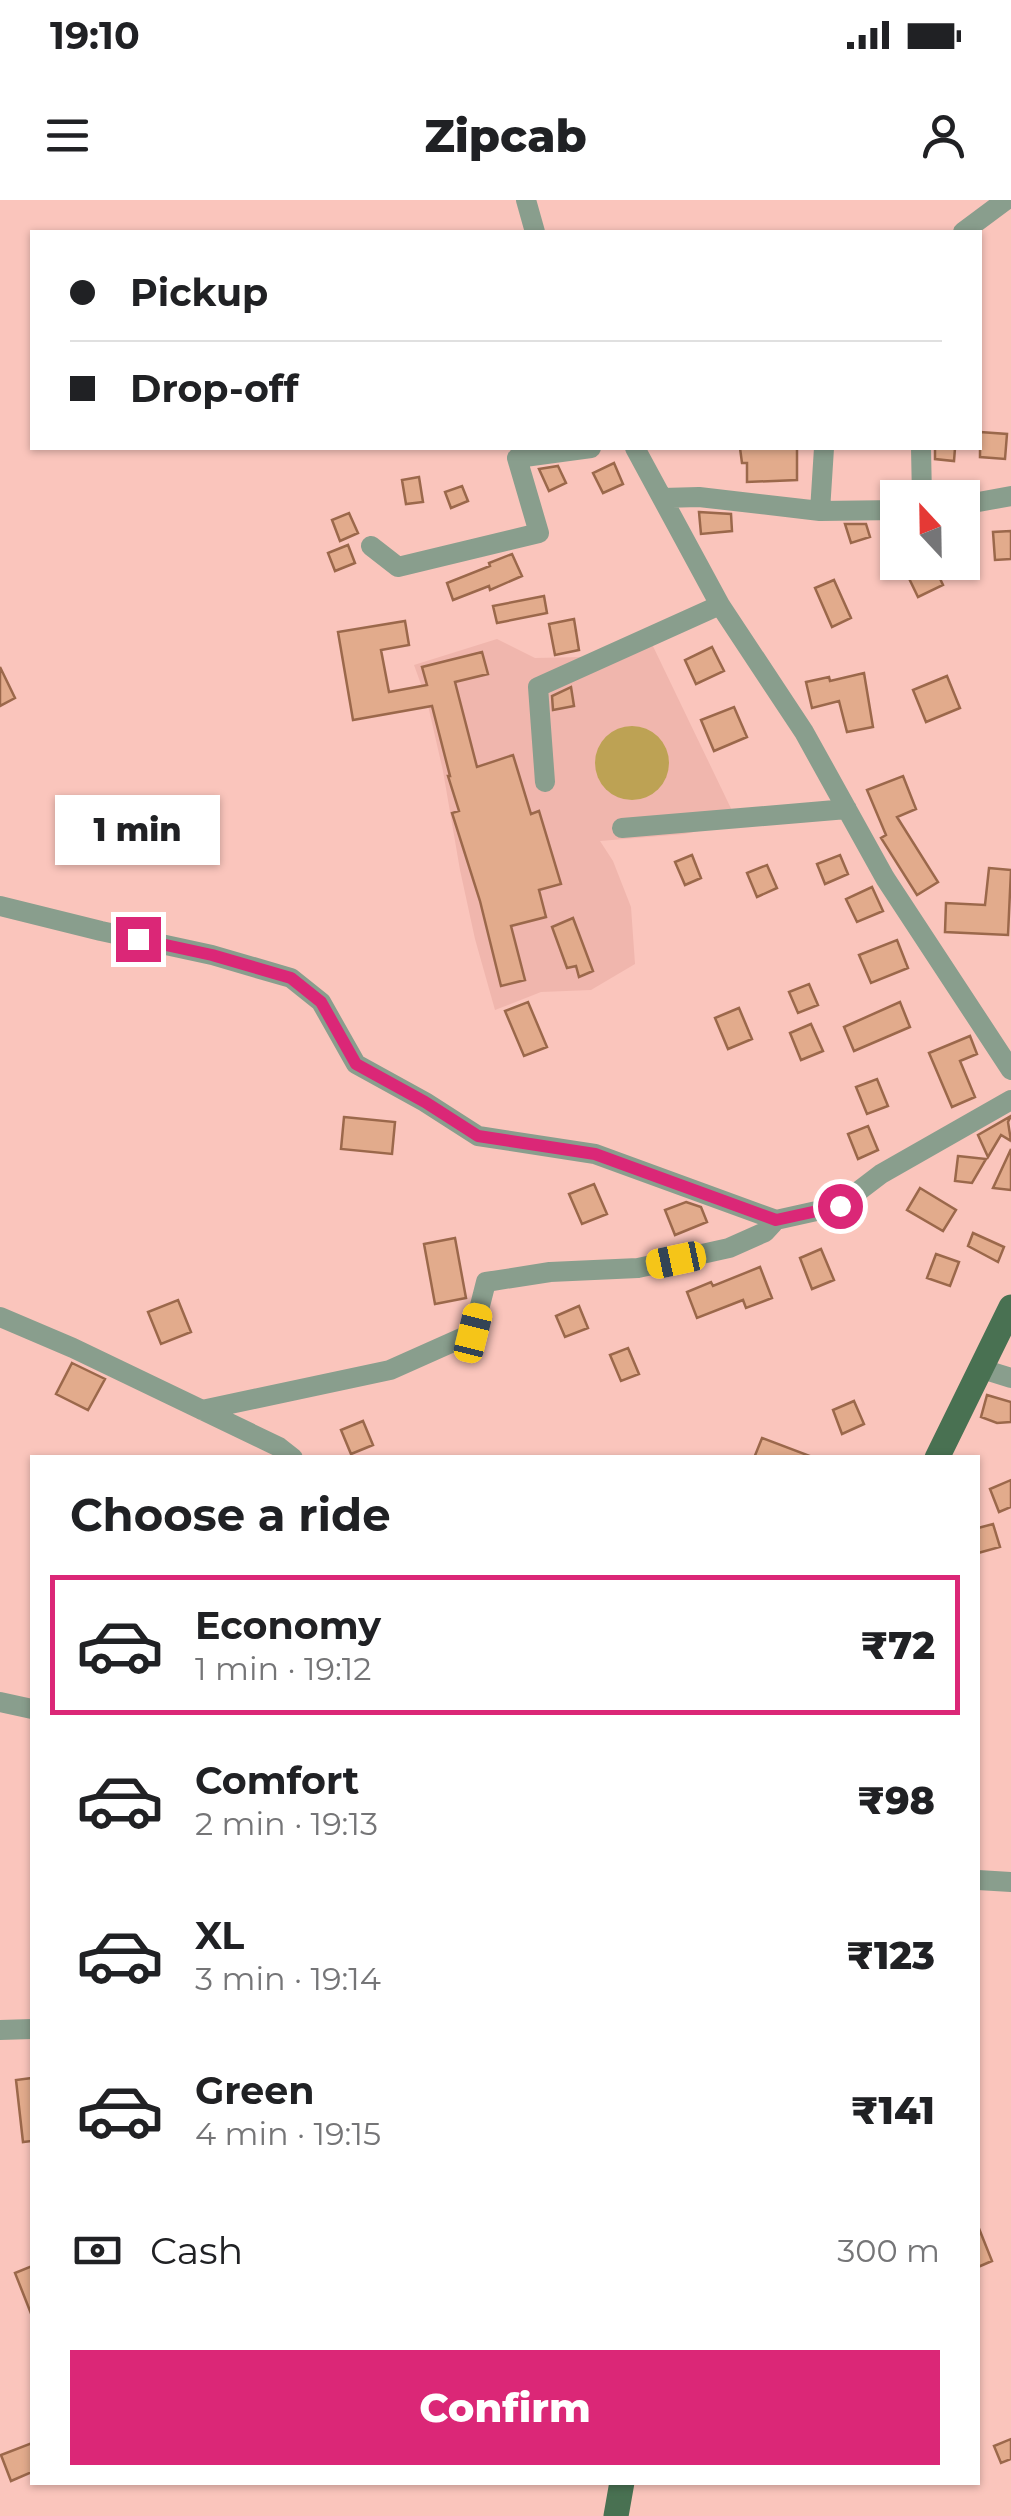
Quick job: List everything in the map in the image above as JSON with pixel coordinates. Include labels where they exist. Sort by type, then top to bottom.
[{"type":"main road","points":[[939,1455],[1011,1307]]},
{"type":"main road","points":[[616,2516],[621,2485]]},
{"type":"street","points":[[526,200],[534,230]]},
{"type":"street","points":[[966,230],[1006,200]]},
{"type":"street","points":[[372,546],[398,567],[539,533],[518,458],[576,450]]},
{"type":"street","points":[[636,450],[720,605],[804,732],[886,878],[1011,1070]]},
{"type":"street","points":[[820,511],[824,450]]},
{"type":"street","points":[[921,450],[922,480]]},
{"type":"street","points":[[980,502],[1011,496]]},
{"type":"street","points":[[662,498],[698,497],[820,511],[880,510]]},
{"type":"street","points":[[545,782],[538,686],[720,605]]},
{"type":"street","points":[[622,828],[846,808]]},
{"type":"street","points":[[0,906],[212,955],[291,978],[321,1002],[356,1064],[478,1136],[595,1154],[776,1220],[840,1206],[881,1174],[1011,1100]]},
{"type":"street","points":[[202,1410],[390,1370],[414,1361],[473,1333],[486,1282],[550,1272],[638,1268],[729,1248],[765,1232],[776,1220]]},
{"type":"street","points":[[0,1317],[73,1348],[289,1455]]},
{"type":"street","points":[[980,1368],[1011,1378]]},
{"type":"street","points":[[0,1702],[30,1709]]},
{"type":"street","points":[[980,1880],[1011,1882]]},
{"type":"street","points":[[0,2030],[30,2029]]},
{"type":"shaded area","points":[[497,639],[535,658],[583,657],[650,640],[738,823],[684,834],[600,841],[613,861],[631,907],[635,964],[591,990],[541,992],[495,1010],[475,939],[427,701],[414,665]]},
{"type":"shaded area","points":[[632,726],[658,737],[669,763],[658,789],[632,800],[606,789],[595,763],[606,737]]},
{"type":"building","points":[[982,432],[1007,434],[1005,459],[980,457]]},
{"type":"building","points":[[740,450],[797,450],[797,480],[747,482],[747,463],[742,463]]},
{"type":"building","points":[[935,450],[955,450],[954,461],[935,459]]},
{"type":"building","points":[[614,463],[623,484],[603,493],[593,473]]},
{"type":"building","points":[[558,466],[566,483],[549,491],[539,469]]},
{"type":"building","points":[[419,477],[423,502],[406,504],[402,480]]},
{"type":"building","points":[[462,486],[468,501],[451,508],[445,492]]},
{"type":"building","points":[[699,512],[731,514],[732,531],[701,534]]},
{"type":"building","points":[[349,513],[358,533],[340,541],[332,520]]},
{"type":"building","points":[[845,524],[866,524],[870,537],[851,543]]},
{"type":"building","points":[[1011,531],[1011,559],[995,560],[993,532]]},
{"type":"building","points":[[348,545],[355,563],[335,571],[328,553]]},
{"type":"building","points":[[512,554],[522,576],[453,600],[447,583]]},
{"type":"building","points":[[834,580],[851,618],[832,627],[815,588]]},
{"type":"building","points":[[910,580],[941,580],[943,585],[918,597]]},
{"type":"building","points":[[544,596],[547,613],[497,623],[493,606]]},
{"type":"building","points":[[574,619],[579,650],[555,655],[549,624]]},
{"type":"building","points":[[405,621],[409,645],[381,650],[389,692],[427,685],[422,667],[482,652],[488,674],[455,682],[477,767],[513,755],[531,814],[539,811],[561,884],[539,890],[546,917],[511,926],[525,980],[501,986],[452,813],[459,811],[432,706],[353,720],[338,632]]},
{"type":"building","points":[[712,647],[724,671],[696,684],[685,660]]},
{"type":"building","points":[[0,667],[15,698],[0,706]]},
{"type":"building","points":[[864,673],[873,727],[847,732],[839,701],[812,708],[806,682]]},
{"type":"building","points":[[947,676],[960,708],[926,722],[913,690]]},
{"type":"building","points":[[571,687],[574,706],[553,710],[552,696]]},
{"type":"building","points":[[734,707],[747,737],[714,751],[701,720]]},
{"type":"building","points":[[903,776],[916,809],[897,817],[938,882],[917,895],[881,838],[886,835],[867,790]]},
{"type":"building","points":[[692,855],[701,878],[685,885],[675,862]]},
{"type":"building","points":[[840,855],[848,874],[825,884],[817,864]]},
{"type":"building","points":[[767,865],[777,888],[757,897],[747,873]]},
{"type":"building","points":[[989,868],[1011,870],[1008,935],[945,932],[946,903],[985,905]]},
{"type":"building","points":[[872,887],[883,911],[857,922],[846,899]]},
{"type":"building","points":[[573,918],[593,971],[579,977],[576,966],[567,968],[552,927]]},
{"type":"building","points":[[897,940],[908,968],[871,983],[859,955]]},
{"type":"building","points":[[809,984],[818,1005],[798,1013],[789,992]]},
{"type":"building","points":[[528,1002],[547,1047],[524,1056],[505,1011]]},
{"type":"building","points":[[900,1002],[910,1027],[854,1051],[844,1027]]},
{"type":"building","points":[[739,1008],[752,1039],[728,1049],[715,1018]]},
{"type":"building","points":[[811,1024],[823,1051],[801,1060],[790,1033]]},
{"type":"building","points":[[970,1036],[977,1054],[960,1061],[975,1097],[952,1107],[929,1053]]},
{"type":"building","points":[[877,1079],[888,1106],[867,1114],[856,1087]]},
{"type":"building","points":[[1011,1116],[1011,1141],[1001,1135],[988,1157],[978,1135]]},
{"type":"building","points":[[344,1117],[395,1122],[392,1154],[341,1149]]},
{"type":"building","points":[[868,1126],[878,1150],[858,1159],[848,1134]]},
{"type":"building","points":[[1011,1149],[1011,1190],[993,1188]]},
{"type":"building","points":[[958,1156],[986,1159],[972,1183],[955,1181]]},
{"type":"building","points":[[594,1184],[607,1214],[582,1224],[569,1194]]},
{"type":"building","points":[[920,1188],[956,1210],[943,1231],[907,1210]]},
{"type":"building","points":[[686,1202],[701,1207],[707,1222],[675,1235],[665,1210]]},
{"type":"building","points":[[973,1233],[1004,1247],[998,1262],[968,1246]]},
{"type":"building","points":[[455,1238],[466,1298],[435,1304],[424,1244]]},
{"type":"building","points":[[821,1249],[834,1280],[812,1289],[800,1258]]},
{"type":"building","points":[[936,1254],[959,1262],[950,1286],[927,1278]]},
{"type":"building","points":[[760,1267],[772,1298],[746,1308],[743,1300],[697,1318],[687,1292]]},
{"type":"building","points":[[178,1300],[191,1332],[161,1344],[148,1312]]},
{"type":"building","points":[[579,1306],[588,1328],[565,1337],[556,1316]]},
{"type":"building","points":[[628,1348],[639,1374],[621,1381],[610,1355]]},
{"type":"building","points":[[72,1363],[105,1379],[88,1410],[56,1394]]},
{"type":"building","points":[[987,1395],[1011,1402],[1011,1422],[997,1423],[981,1417]]},
{"type":"building","points":[[854,1401],[864,1424],[842,1434],[833,1410]]},
{"type":"building","points":[[363,1421],[373,1445],[351,1454],[341,1430]]},
{"type":"building","points":[[762,1438],[807,1455],[755,1455]]},
{"type":"building","points":[[1011,1480],[1011,1507],[999,1512],[990,1489]]},
{"type":"building","points":[[993,1524],[1000,1547],[980,1552],[980,1527]]},
{"type":"building","points":[[30,2078],[30,2141],[23,2142],[16,2080]]},
{"type":"building","points":[[980,2231],[992,2261],[980,2266]]},
{"type":"building","points":[[30,2267],[30,2311],[15,2273]]},
{"type":"building","points":[[1011,2439],[1011,2459],[1001,2463],[994,2446]]},
{"type":"building","points":[[30,2444],[30,2473],[11,2481],[1,2455]]},
{"type":"route","points":[[138,939],[291,978],[321,1002],[356,1064],[478,1136],[595,1154],[776,1220],[840,1206]]}]
